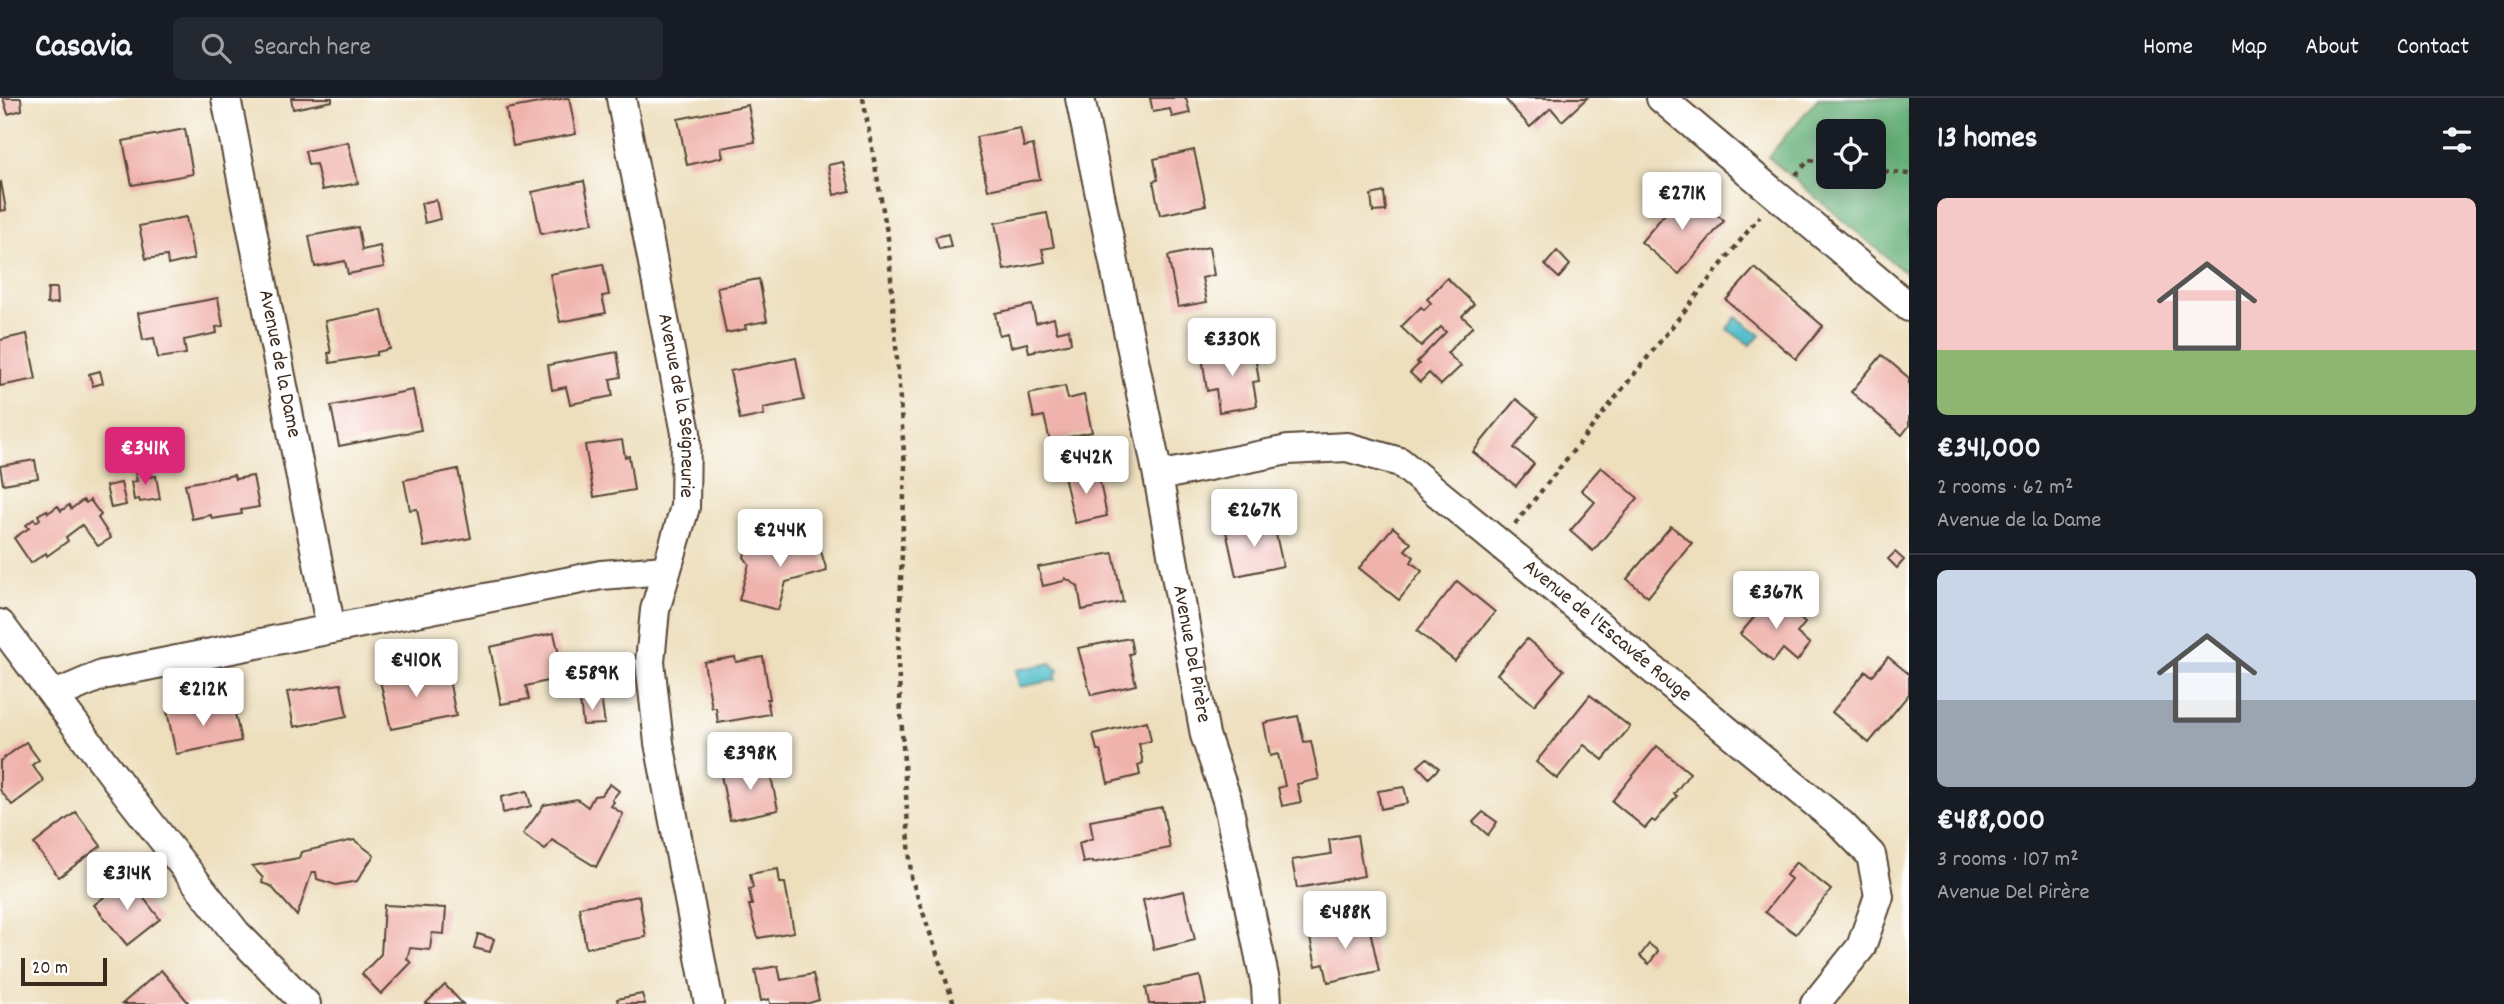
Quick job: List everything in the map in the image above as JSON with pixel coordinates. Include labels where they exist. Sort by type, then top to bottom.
[{"type":"street","name":"Avenue de la Dame","points":[[226,98],[331,629]]},
{"type":"street","name":"Avenue de la Seigneurie","points":[[621,98],[686,433],[685,507],[655,610],[650,662],[659,743],[709,1004]]},
{"type":"street","name":"Avenue Del Pirère","points":[[1080,98],[1157,476],[1205,734],[1227,800],[1266,986],[1267,1004]]},
{"type":"street","points":[[1661,98],[1909,307]]},
{"type":"street","name":"Avenue de l'Escavée Rouge","points":[[1157,476],[1289,450],[1347,447],[1399,462],[1841,824],[1871,855],[1879,896],[1861,947],[1815,1004]]},
{"type":"street","points":[[55,695],[102,675],[601,575],[665,570]]},
{"type":"street","points":[[0,624],[131,799],[236,933],[306,1004]]},
{"type":"path","points":[[863,98],[888,238],[905,467],[898,664],[911,877],[954,1004]]},
{"type":"path","points":[[1499,543],[1777,195],[1808,160],[1816,161]]},
{"type":"path","points":[[1886,171],[1909,174]]},
{"type":"green space","points":[[1818,98],[1909,98],[1909,276],[1768,157]]},
{"type":"water","points":[[1736,317],[1761,335],[1750,345],[1727,329]]},
{"type":"water","points":[[1052,663],[1053,667],[1059,670],[1055,676],[1056,680],[1019,687],[1016,670]]},
{"type":"building","points":[[3,98],[21,98],[22,110],[8,114]]},
{"type":"building","points":[[291,98],[332,98],[332,101],[293,109]]},
{"type":"building","points":[[569,98],[576,134],[513,146],[506,109]]},
{"type":"building","points":[[1150,98],[1186,98],[1190,113],[1172,117],[1170,109],[1153,112]]},
{"type":"building","points":[[1587,98],[1562,121],[1551,108],[1530,127],[1506,100]]},
{"type":"building","points":[[748,105],[755,142],[721,148],[723,157],[687,165],[678,119]]},
{"type":"building","points":[[1020,128],[1024,147],[1033,145],[1040,179],[988,190],[976,137]]},
{"type":"building","points":[[185,129],[193,174],[132,185],[123,141]]},
{"type":"building","points":[[348,142],[358,183],[322,190],[316,164],[308,165],[305,151]]},
{"type":"building","points":[[1194,150],[1206,205],[1160,215],[1153,181],[1158,180],[1154,159]]},
{"type":"building","points":[[843,162],[850,191],[834,195],[828,165]]},
{"type":"building","points":[[584,181],[593,223],[541,234],[532,192]]},
{"type":"building","points":[[0,183],[6,210],[0,211]]},
{"type":"building","points":[[1686,189],[1724,221],[1679,274],[1641,242]]},
{"type":"building","points":[[1384,192],[1386,211],[1373,212],[1371,195]]},
{"type":"building","points":[[436,200],[440,219],[425,223],[421,203]]},
{"type":"building","points":[[1047,213],[1054,247],[1042,249],[1045,262],[1004,270],[995,223]]},
{"type":"building","points":[[186,217],[194,259],[168,265],[167,256],[146,259],[139,226]]},
{"type":"building","points":[[358,227],[362,250],[380,246],[384,267],[348,274],[345,261],[315,267],[309,236]]},
{"type":"building","points":[[948,234],[951,247],[939,249],[935,237]]},
{"type":"building","points":[[1209,247],[1214,275],[1202,278],[1207,302],[1178,307],[1168,256]]},
{"type":"building","points":[[1557,251],[1570,265],[1559,278],[1545,265]]},
{"type":"building","points":[[603,264],[609,295],[602,296],[606,313],[560,322],[550,274]]},
{"type":"building","points":[[1755,268],[1823,326],[1796,359],[1726,300]]},
{"type":"building","points":[[1447,278],[1474,304],[1462,316],[1473,326],[1447,353],[1461,366],[1441,385],[1429,373],[1420,382],[1410,373],[1446,332],[1441,327],[1421,346],[1401,327],[1421,307],[1424,310],[1431,303],[1427,299]]},
{"type":"building","points":[[759,279],[767,321],[745,325],[746,329],[726,333],[717,287]]},
{"type":"building","points":[[48,288],[57,288],[58,303],[47,304]]},
{"type":"building","points":[[218,298],[223,326],[216,327],[217,333],[184,340],[186,354],[158,358],[154,338],[143,340],[138,313]]},
{"type":"building","points":[[1032,305],[1036,323],[1054,318],[1057,332],[1069,329],[1071,343],[1029,352],[1027,343],[1011,347],[1008,333],[999,335],[995,313]]},
{"type":"building","points":[[382,310],[390,349],[377,352],[377,355],[330,363],[328,353],[331,353],[325,321]]},
{"type":"building","points":[[27,334],[36,379],[0,386],[0,340]]},
{"type":"building","points":[[1254,348],[1259,381],[1253,382],[1257,406],[1219,412],[1216,389],[1207,391],[1202,356]]},
{"type":"building","points":[[617,352],[621,377],[610,379],[613,396],[570,404],[566,387],[552,390],[548,365]]},
{"type":"building","points":[[1882,355],[1909,378],[1909,426],[1902,435],[1851,392]]},
{"type":"building","points":[[796,358],[804,400],[763,408],[764,415],[740,420],[730,371]]},
{"type":"building","points":[[100,371],[103,383],[93,386],[89,374]]},
{"type":"building","points":[[1065,386],[1068,399],[1084,395],[1092,432],[1050,441],[1044,416],[1034,418],[1029,394]]},
{"type":"building","points":[[413,390],[421,430],[339,446],[331,406]]},
{"type":"building","points":[[1516,399],[1538,417],[1514,448],[1534,464],[1516,486],[1473,452]]},
{"type":"building","points":[[622,440],[625,457],[629,456],[634,490],[594,497],[585,445]]},
{"type":"building","points":[[35,460],[38,478],[3,484],[0,466]]},
{"type":"building","points":[[1601,467],[1638,498],[1593,551],[1570,531],[1595,502],[1581,490]]},
{"type":"building","points":[[1097,468],[1107,516],[1075,523],[1064,476]]},
{"type":"building","points":[[458,469],[471,538],[424,547],[417,509],[410,510],[404,480]]},
{"type":"building","points":[[149,470],[150,477],[156,476],[160,499],[140,502],[139,499],[134,500],[131,482],[137,481],[135,473]]},
{"type":"building","points":[[234,475],[235,479],[253,476],[259,507],[241,510],[242,514],[192,519],[185,484]]},
{"type":"building","points":[[121,483],[126,505],[111,508],[106,486]]},
{"type":"building","points":[[83,500],[86,503],[90,500],[101,515],[98,518],[111,538],[98,546],[82,525],[66,537],[68,541],[47,556],[46,553],[31,563],[14,538],[29,528],[26,525],[34,519],[36,522],[40,519],[38,515],[47,510],[48,513],[58,506],[61,511],[69,505],[71,509]]},
{"type":"building","points":[[1273,521],[1283,566],[1236,576],[1226,531]]},
{"type":"building","points":[[1671,526],[1692,543],[1648,597],[1627,579]]},
{"type":"building","points":[[1393,527],[1411,543],[1405,550],[1414,557],[1411,562],[1422,571],[1399,600],[1359,568]]},
{"type":"building","points":[[815,532],[827,571],[786,582],[778,610],[739,600],[749,564],[744,557],[746,548],[755,545],[760,548]]},
{"type":"building","points":[[1895,552],[1904,560],[1897,568],[1888,559]]},
{"type":"building","points":[[1113,553],[1123,602],[1082,610],[1078,586],[1065,578],[1064,581],[1043,586],[1038,567]]},
{"type":"building","points":[[1457,581],[1495,612],[1455,661],[1417,631]]},
{"type":"building","points":[[1773,595],[1805,623],[1797,633],[1810,644],[1797,661],[1783,649],[1773,662],[1740,634]]},
{"type":"building","points":[[554,633],[564,677],[526,686],[529,699],[501,704],[490,647]]},
{"type":"building","points":[[1130,638],[1133,653],[1129,654],[1136,685],[1091,695],[1078,648]]},
{"type":"building","points":[[1527,639],[1564,670],[1534,705],[1497,674]]},
{"type":"building","points":[[735,657],[736,662],[763,657],[770,714],[718,723],[716,708],[712,708],[704,662]]},
{"type":"building","points":[[1888,657],[1909,674],[1909,694],[1869,743],[1832,712],[1866,671],[1872,676]]},
{"type":"building","points":[[410,670],[413,681],[448,674],[456,716],[391,729],[379,676]]},
{"type":"building","points":[[341,684],[347,716],[294,727],[287,692]]},
{"type":"building","points":[[1590,695],[1630,727],[1603,760],[1584,745],[1557,779],[1536,762]]},
{"type":"building","points":[[601,697],[605,724],[583,725],[580,701]]},
{"type":"building","points":[[233,704],[241,741],[176,754],[167,711],[196,706],[196,711]]},
{"type":"building","points":[[1298,716],[1304,742],[1311,741],[1319,779],[1297,784],[1301,802],[1282,806],[1278,788],[1285,786],[1278,754],[1270,756],[1264,723]]},
{"type":"building","points":[[1147,721],[1151,741],[1139,744],[1143,763],[1138,765],[1140,775],[1108,783],[1093,734]]},
{"type":"building","points":[[26,742],[39,760],[32,765],[44,781],[12,805],[0,790],[0,761]]},
{"type":"building","points":[[1657,746],[1690,773],[1674,794],[1677,796],[1655,822],[1652,820],[1645,828],[1612,801]]},
{"type":"building","points":[[1427,758],[1439,768],[1429,778],[1418,766]]},
{"type":"building","points":[[768,762],[778,810],[730,820],[721,775],[745,771],[744,767]]},
{"type":"building","points":[[610,784],[619,791],[611,806],[623,814],[596,867],[552,840],[545,850],[523,834],[544,805],[577,799],[588,807],[594,796],[601,795]]},
{"type":"building","points":[[1404,787],[1408,803],[1381,809],[1378,791]]},
{"type":"building","points":[[527,791],[531,806],[503,813],[501,797]]},
{"type":"building","points":[[1162,807],[1170,848],[1083,863],[1079,843],[1093,838],[1090,821]]},
{"type":"building","points":[[76,812],[101,846],[59,877],[34,844]]},
{"type":"building","points":[[1483,812],[1497,822],[1488,835],[1473,822]]},
{"type":"building","points":[[1357,835],[1364,876],[1297,888],[1292,860],[1331,854],[1329,840]]},
{"type":"building","points":[[354,840],[374,855],[357,881],[336,885],[317,879],[316,872],[312,872],[297,916],[271,886],[262,883],[263,878],[252,866],[299,858],[301,852]]},
{"type":"building","points":[[1796,862],[1831,890],[1796,934],[1765,912],[1791,879],[1786,875]]},
{"type":"building","points":[[778,869],[780,883],[785,883],[794,932],[758,938],[749,905],[752,905],[749,889],[753,888],[750,874]]},
{"type":"building","points":[[128,878],[160,919],[127,945],[94,905]]},
{"type":"building","points":[[1184,891],[1195,940],[1154,950],[1143,900]]},
{"type":"building","points":[[639,896],[646,937],[586,948],[579,907]]},
{"type":"building","points":[[384,905],[446,908],[444,934],[432,933],[430,950],[410,948],[407,959],[411,963],[381,994],[362,974],[381,954]]},
{"type":"building","points":[[1368,921],[1379,971],[1328,982],[1324,964],[1316,966],[1309,933]]},
{"type":"building","points":[[478,934],[494,939],[490,952],[474,948]]},
{"type":"building","points":[[1649,944],[1658,951],[1649,964],[1640,956]]},
{"type":"building","points":[[778,966],[781,980],[813,974],[819,1000],[806,1004],[770,1004],[769,999],[761,1001],[755,970]]},
{"type":"building","points":[[161,970],[188,1002],[186,1004],[122,1004]]},
{"type":"building","points":[[1200,976],[1206,1004],[1149,1004],[1146,988]]},
{"type":"building","points":[[445,985],[463,1004],[425,1004]]},
{"type":"building","points":[[642,994],[645,1004],[618,1004],[617,999]]}]
